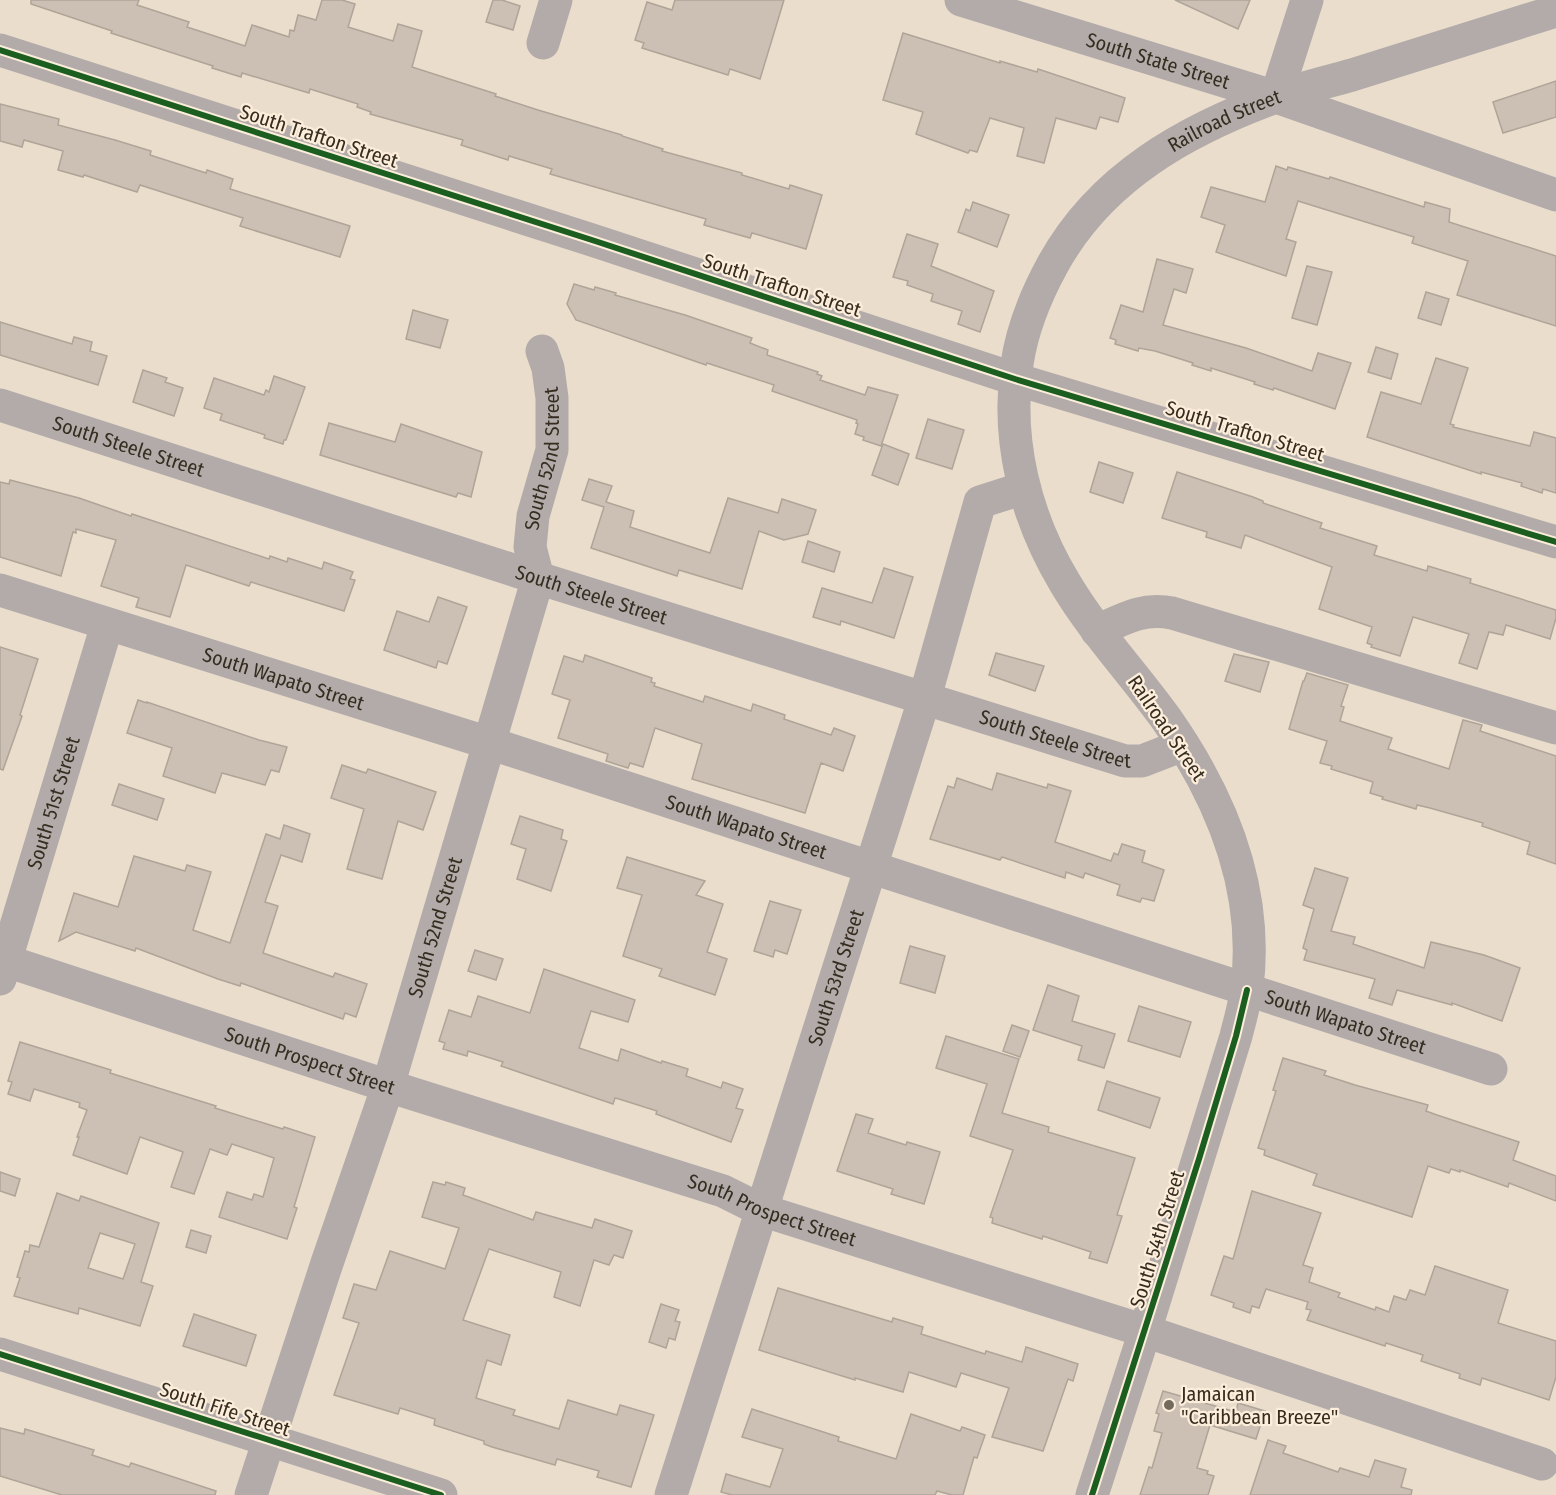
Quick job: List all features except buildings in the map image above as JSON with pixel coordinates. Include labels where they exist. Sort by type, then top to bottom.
[{"type":"street","points":[[543,43],[556,0]]},
{"type":"street","name":"South State Street","points":[[961,0],[1276,97],[1556,195]]},
{"type":"street","points":[[1276,97],[1307,0]]},
{"type":"street","name":"Railroad Street","points":[[1247,990],[1249,921],[1233,846],[1208,788],[1166,719],[1097,631],[1065,583],[1028,503],[1019,466],[1015,429],[1015,379],[1019,349],[1036,297],[1061,250],[1082,219],[1108,192],[1149,159],[1196,133],[1276,97],[1556,11]]},
{"type":"street","name":"South Trafton Street","points":[[0,50],[596,241],[1015,379],[1556,542]]},
{"type":"street","name":"South 52nd Street","points":[[251,1495],[388,1086],[538,578],[530,547],[533,516],[552,450],[552,398],[548,368],[542,351]]},
{"type":"street","name":"South Steele Street","points":[[0,405],[538,578],[1125,761],[1142,760],[1183,745]]},
{"type":"street","name":"South 53rd Street","points":[[671,1495],[760,1210],[872,866],[980,502],[1024,488]]},
{"type":"street","name":"South Wapato Street","points":[[0,590],[489,743],[1491,1068]]},
{"type":"street","points":[[1097,631],[1141,612],[1160,610],[1556,728]]},
{"type":"street","name":"South 51st Street","points":[[2,966],[107,625]]},
{"type":"street","name":"South Prospect Street","points":[[2,966],[723,1191],[760,1210],[1145,1331],[1542,1464]]},
{"type":"street","name":"South 54th Street","points":[[1092,1495],[1233,1047],[1247,990]]},
{"type":"street","name":"South Fife Street","points":[[0,1354],[441,1495]]},
{"type":"cycle path","points":[[0,50],[1015,379],[1556,542]]},
{"type":"cycle path","points":[[1092,1495],[1199,1159],[1236,1036],[1247,990]]},
{"type":"cycle path","points":[[0,1354],[441,1495]]},
{"type":"place","name":"Jamaican \"Caribbean Breeze\"","points":[[1169,1405]]}]
